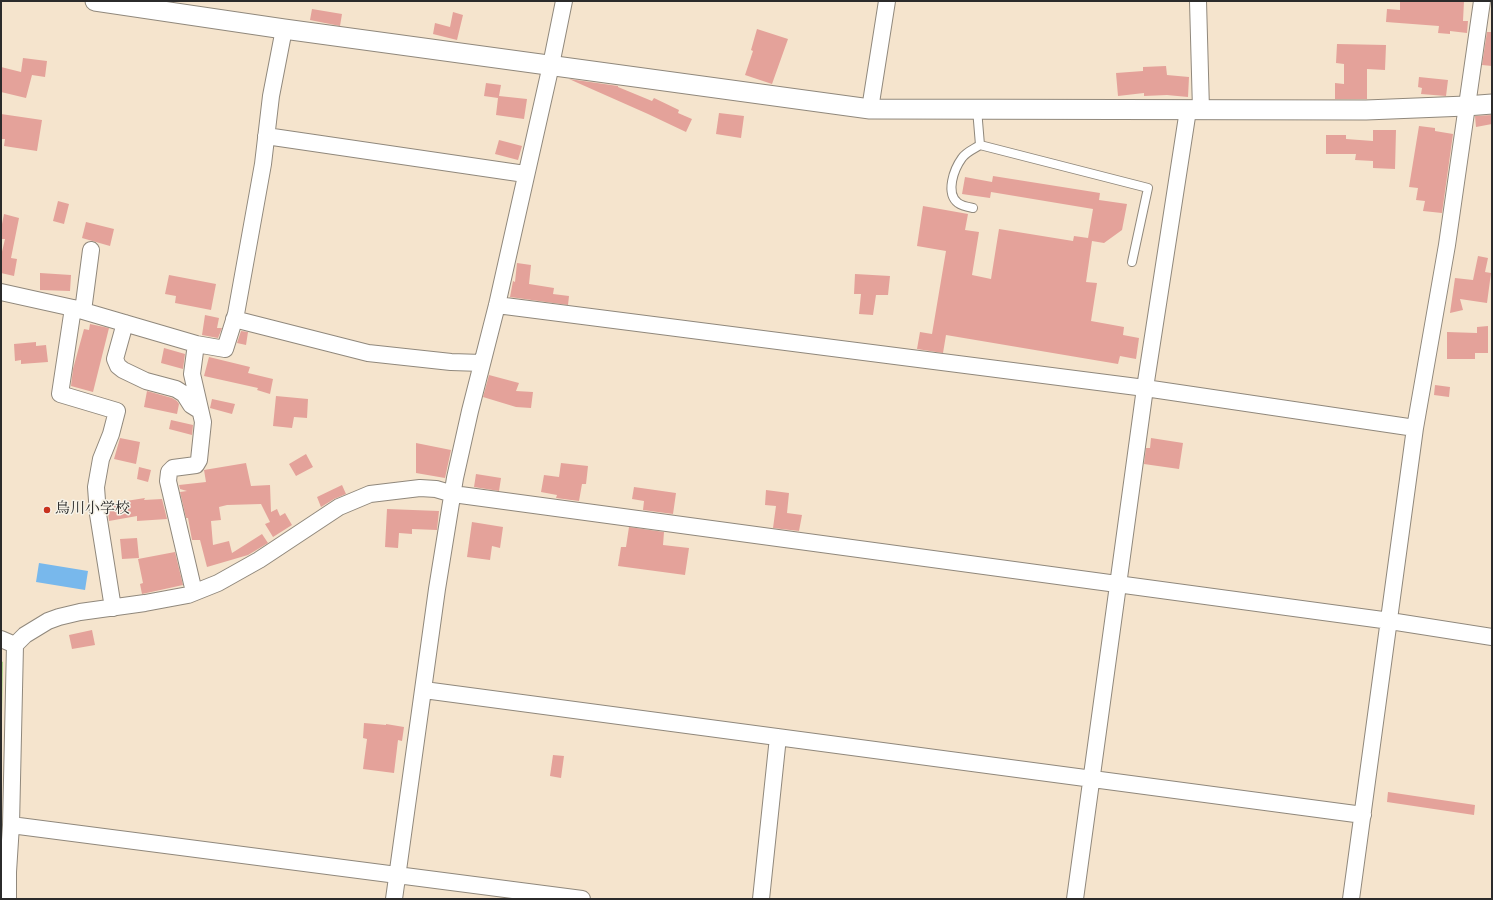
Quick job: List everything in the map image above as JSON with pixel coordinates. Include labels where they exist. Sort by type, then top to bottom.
[{"type":"street","points":[[95,1],[284,29],[870,108],[1366,110],[1492,104]]},
{"type":"street","points":[[394,899],[437,589],[452,494],[470,410],[497,305],[564,1]]},
{"type":"street","points":[[870,108],[887,1]]},
{"type":"street","points":[[1075,899],[1145,388],[1194,110],[1198,1]]},
{"type":"street","points":[[1351,899],[1390,621],[1415,428],[1447,245],[1482,1]]},
{"type":"street","points":[[1,292],[78,310],[196,344],[225,349],[234,319],[263,164],[272,96],[284,29]]},
{"type":"street","points":[[266,136],[526,174]]},
{"type":"street","points":[[91,250],[60,394],[117,411],[111,434],[101,459],[96,487],[98,514],[113,608]]},
{"type":"street","points":[[497,305],[1145,388],[1415,428]]},
{"type":"street","points":[[234,319],[368,353],[451,362],[482,363]]},
{"type":"street","points":[[125,323],[115,359],[118,366],[146,381],[176,389],[184,394],[191,405],[199,410]]},
{"type":"street","points":[[194,592],[168,481],[169,472],[173,468],[196,465],[199,460],[203,422],[199,410],[192,374],[196,344]]},
{"type":"street","points":[[8,899],[4,871],[11,824],[8,642],[25,635],[48,621],[80,612],[145,604],[194,592],[218,584],[295,537],[339,507],[370,494],[420,488],[436,489],[452,494],[1492,636]]},
{"type":"street","points":[[424,690],[1363,815]]},
{"type":"street","points":[[761,899],[778,738]]},
{"type":"street","points":[[11,824],[582,899]]},
{"type":"lane","points":[[977,108],[980,145]]},
{"type":"lane","points":[[973,208],[959,204],[952,197],[952,186],[956,169],[963,156],[980,145],[1148,188],[1132,262]]},
{"type":"green space","points":[[1,661],[3,662],[1,768]]},
{"type":"water","points":[[39,563],[88,571],[85,590],[36,582]]},
{"type":"building","points":[[1400,1],[1464,1],[1463,21],[1468,21],[1467,33],[1450,31],[1450,34],[1438,33],[1439,26],[1386,22],[1387,9],[1400,10]]},
{"type":"building","points":[[312,9],[342,14],[340,26],[310,20]]},
{"type":"building","points":[[453,12],[463,15],[457,40],[433,34],[435,23],[450,27]]},
{"type":"building","points":[[757,29],[788,39],[772,84],[745,75],[753,51],[751,50]]},
{"type":"building","points":[[1487,32],[1492,32],[1492,66],[1482,65]]},
{"type":"building","points":[[1337,44],[1386,45],[1385,70],[1367,69],[1367,99],[1335,99],[1335,83],[1344,84],[1344,64],[1336,63]]},
{"type":"building","points":[[23,58],[47,61],[45,77],[32,75],[26,98],[1,92],[1,67],[21,72]]},
{"type":"building","points":[[1166,66],[1167,75],[1189,77],[1188,97],[1167,95],[1144,96],[1144,93],[1118,96],[1116,73],[1143,71],[1143,67]]},
{"type":"building","points":[[1419,77],[1448,80],[1446,96],[1421,94],[1422,88],[1418,87]]},
{"type":"building","points":[[569,79],[618,86],[652,101],[654,98],[679,110],[678,113],[692,119],[686,132]]},
{"type":"building","points":[[486,83],[501,85],[499,96],[527,99],[524,119],[496,115],[498,98],[484,96]]},
{"type":"building","points":[[719,113],[744,116],[741,138],[716,134]]},
{"type":"building","points":[[1,114],[42,120],[37,151],[4,146],[5,139],[1,139]]},
{"type":"building","points":[[1492,115],[1492,124],[1476,127],[1475,116]]},
{"type":"building","points":[[1419,126],[1435,128],[1435,131],[1453,134],[1442,213],[1423,211],[1425,201],[1416,200],[1418,188],[1409,187]]},
{"type":"building","points":[[1373,130],[1396,130],[1395,169],[1373,168],[1373,161],[1355,160],[1356,154],[1326,154],[1326,135],[1346,135],[1346,139],[1373,141]]},
{"type":"building","points":[[499,140],[522,146],[518,160],[495,154]]},
{"type":"building","points":[[993,176],[1100,193],[1099,200],[1127,204],[1122,230],[1104,243],[1092,241],[1086,282],[1097,283],[1091,321],[1124,327],[1123,335],[1139,338],[1136,359],[1120,356],[1118,364],[946,335],[943,353],[917,349],[920,332],[932,334],[946,251],[917,246],[923,206],[968,214],[965,230],[979,232],[972,275],[991,279],[999,229],[1073,241],[1074,236],[1088,238],[1093,209],[991,192],[990,198],[962,194],[965,177],[992,182]]},
{"type":"building","points":[[58,201],[69,204],[64,224],[53,221]]},
{"type":"building","points":[[4,214],[19,218],[11,258],[17,259],[14,276],[1,273],[1,256],[5,239],[1,239]]},
{"type":"building","points":[[86,222],[114,229],[110,246],[82,238]]},
{"type":"building","points":[[1478,256],[1488,258],[1485,272],[1491,273],[1487,303],[1460,299],[1463,310],[1450,313],[1455,278],[1473,280]]},
{"type":"building","points":[[517,263],[531,265],[529,284],[554,288],[553,294],[569,296],[568,305],[510,297],[513,281],[515,282]]},
{"type":"building","points":[[40,273],[71,275],[70,291],[40,290]]},
{"type":"building","points":[[855,274],[890,276],[888,295],[876,295],[873,315],[859,314],[861,294],[854,294]]},
{"type":"building","points":[[169,275],[216,284],[211,310],[175,303],[176,296],[165,294]]},
{"type":"building","points":[[205,315],[219,318],[217,328],[222,328],[218,338],[202,335]]},
{"type":"building","points":[[90,324],[109,328],[93,392],[71,386],[73,369],[84,329],[89,330]]},
{"type":"building","points":[[1488,326],[1488,353],[1475,353],[1475,359],[1447,359],[1447,332],[1477,333],[1477,327]]},
{"type":"building","points":[[241,331],[248,332],[246,345],[237,343]]},
{"type":"building","points":[[36,342],[36,346],[46,345],[48,362],[21,364],[21,360],[15,361],[14,344]]},
{"type":"building","points":[[164,348],[185,354],[183,369],[161,363]]},
{"type":"building","points":[[209,357],[250,367],[248,373],[273,379],[270,394],[257,390],[258,388],[204,376]]},
{"type":"building","points":[[489,375],[519,383],[516,391],[533,392],[531,408],[516,407],[483,397]]},
{"type":"building","points":[[1435,385],[1450,387],[1449,397],[1434,395]]},
{"type":"building","points":[[147,391],[172,398],[177,401],[179,404],[177,414],[144,407]]},
{"type":"building","points":[[276,396],[308,399],[307,418],[294,417],[292,428],[273,426]]},
{"type":"building","points":[[212,399],[235,404],[232,414],[210,408]]},
{"type":"building","points":[[171,420],[193,425],[192,435],[169,429]]},
{"type":"building","points":[[120,438],[140,442],[136,464],[114,459]]},
{"type":"building","points":[[1151,438],[1183,443],[1179,469],[1144,464],[1146,448],[1150,448]]},
{"type":"building","points":[[416,443],[451,450],[445,478],[416,473]]},
{"type":"building","points":[[306,454],[313,467],[296,476],[289,464]]},
{"type":"building","points":[[246,463],[251,486],[270,485],[271,512],[277,509],[280,516],[285,513],[292,525],[273,537],[265,524],[270,522],[261,504],[227,505],[219,507],[221,520],[211,521],[213,545],[229,541],[232,553],[262,534],[268,543],[248,555],[207,567],[200,540],[192,540],[188,518],[186,518],[180,492],[187,491],[180,489],[179,485],[206,482],[204,470]]},
{"type":"building","points":[[561,463],[588,466],[586,484],[582,484],[579,501],[556,498],[557,495],[541,492],[544,475],[559,477]]},
{"type":"building","points":[[139,467],[151,470],[148,482],[137,479]]},
{"type":"building","points":[[476,474],[501,478],[499,491],[474,487]]},
{"type":"building","points":[[342,485],[346,494],[321,507],[317,497]]},
{"type":"building","points":[[634,487],[676,493],[673,514],[643,510],[644,501],[632,499]]},
{"type":"building","points":[[766,490],[789,493],[787,513],[802,515],[799,531],[773,528],[776,506],[765,505]]},
{"type":"building","points":[[145,498],[144,500],[162,499],[167,519],[137,521],[137,516],[109,521],[107,504]]},
{"type":"building","points":[[387,509],[439,511],[437,530],[412,529],[412,534],[399,533],[398,548],[385,547]]},
{"type":"building","points":[[472,522],[503,527],[500,548],[492,546],[490,560],[467,557]]},
{"type":"building","points":[[629,527],[664,532],[663,545],[689,548],[685,575],[618,566],[621,547],[626,547]]},
{"type":"building","points":[[137,538],[139,558],[122,559],[120,539]]},
{"type":"building","points":[[175,552],[183,585],[142,594],[140,584],[143,583],[138,559]]},
{"type":"building","points":[[92,630],[95,645],[72,649],[69,635]]},
{"type":"building","points":[[364,723],[404,727],[402,741],[398,740],[394,773],[363,769],[367,739],[363,738]]},
{"type":"building","points":[[553,755],[564,756],[561,778],[550,776]]},
{"type":"building","points":[[1388,792],[1475,805],[1474,815],[1387,802]]},
{"type":"place","name":"鳥川小学校","points":[[47,510]]}]
